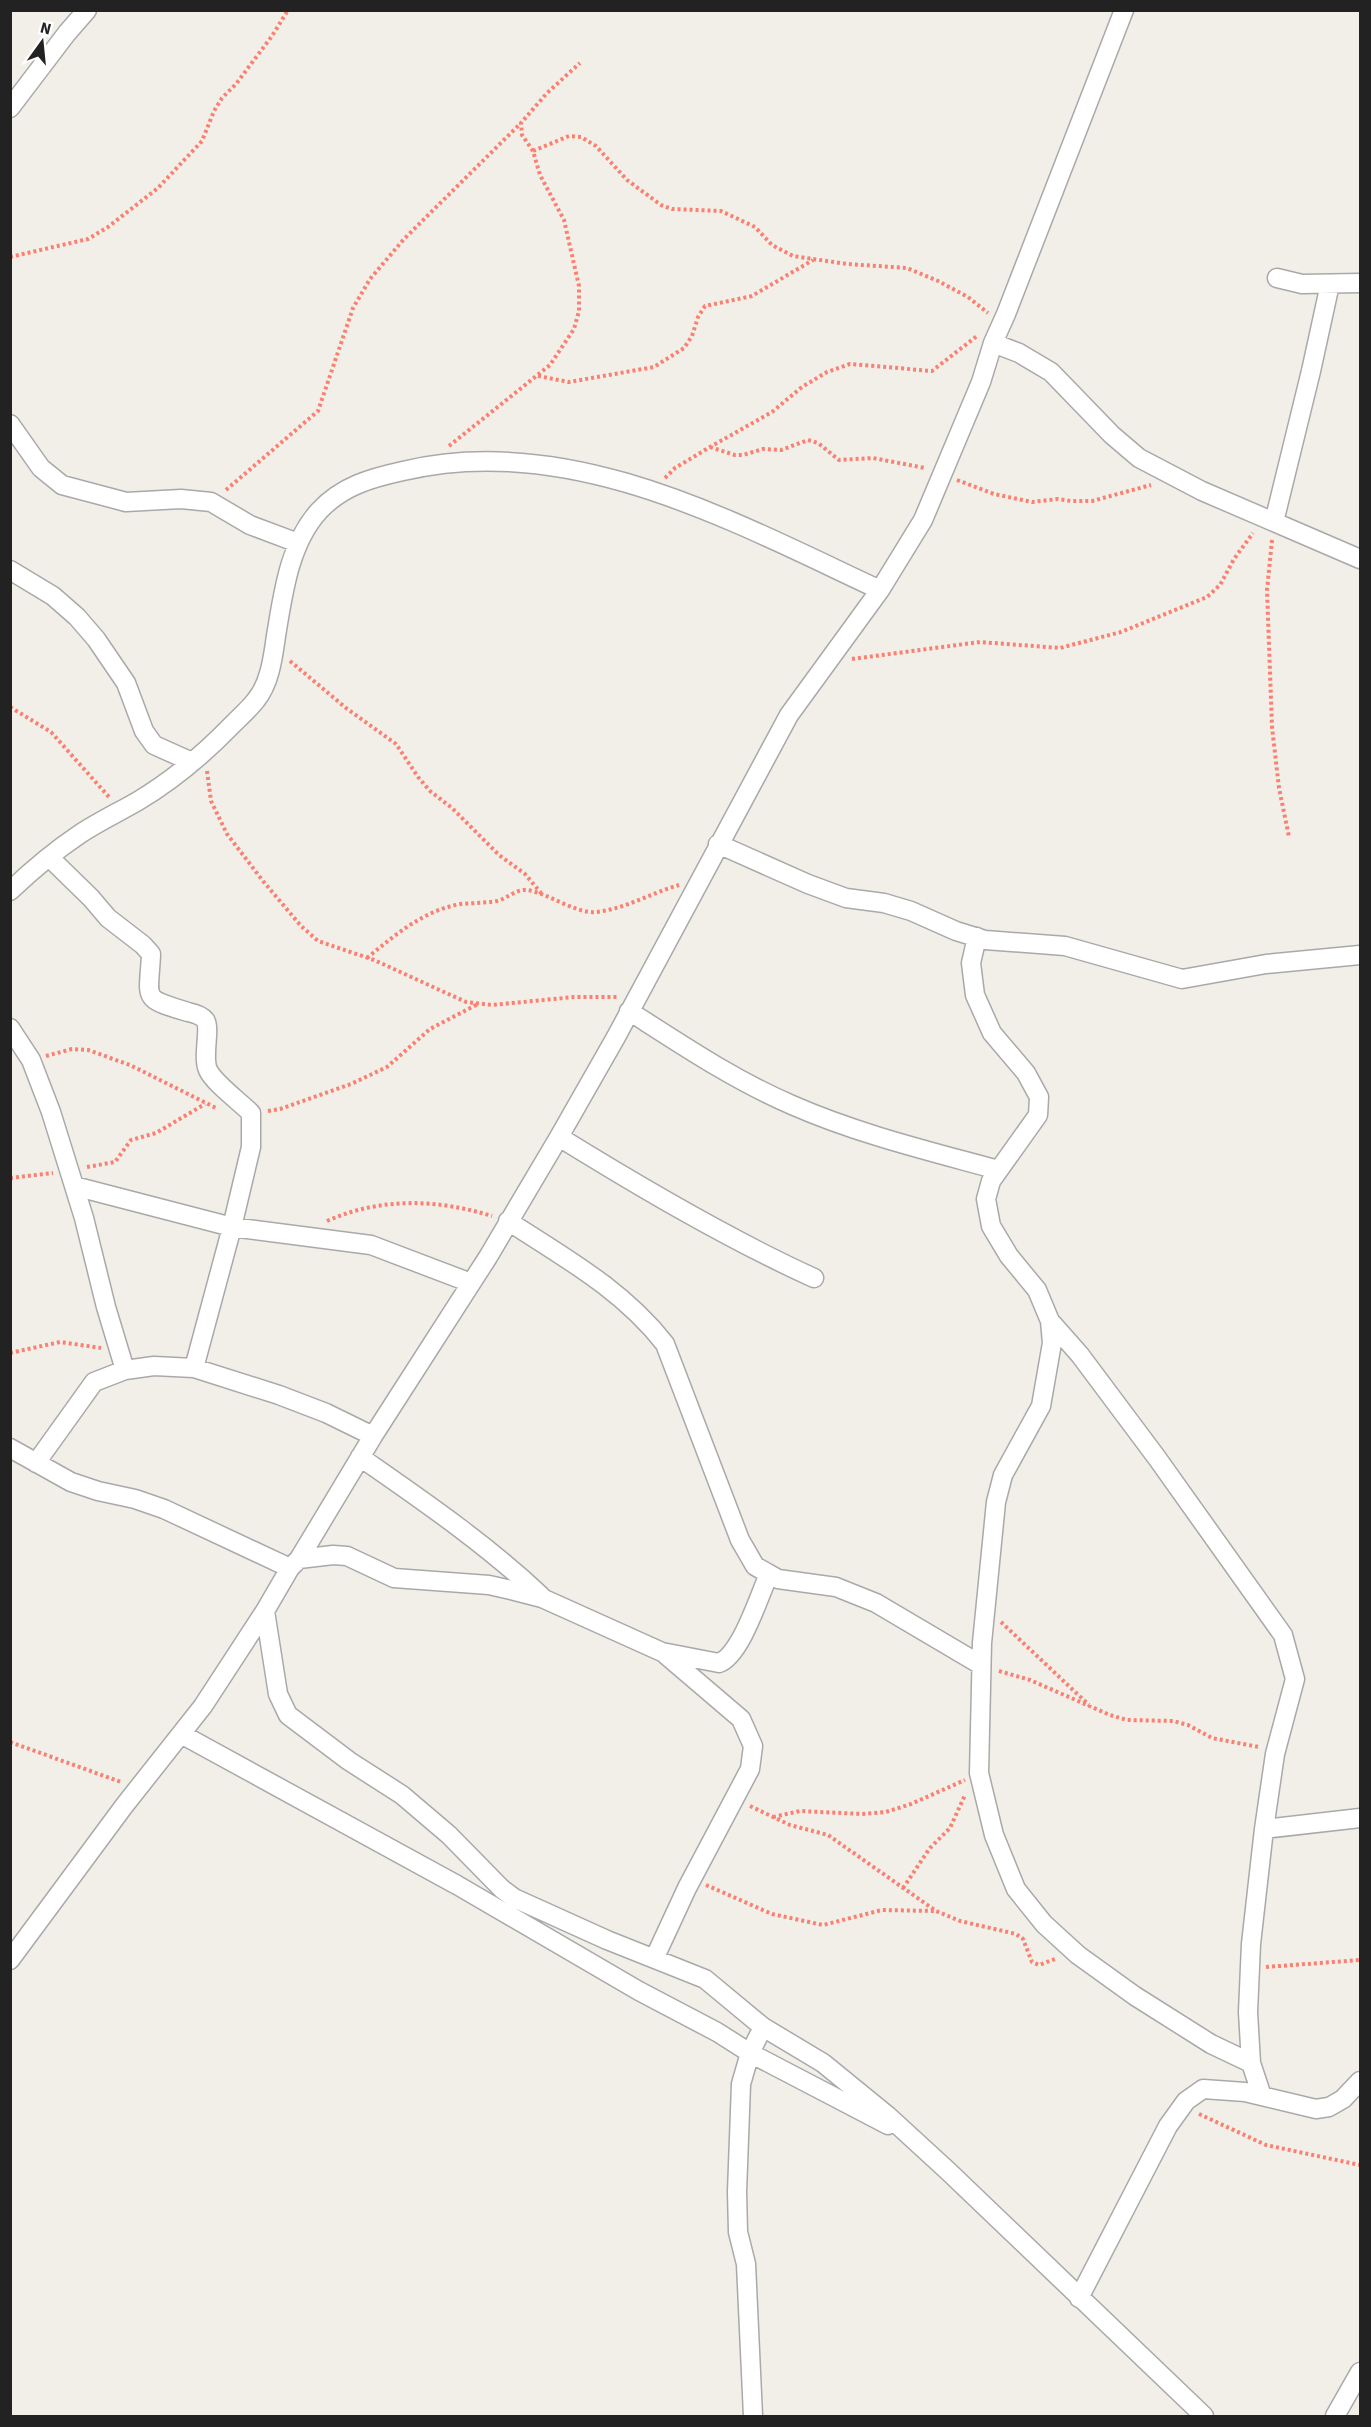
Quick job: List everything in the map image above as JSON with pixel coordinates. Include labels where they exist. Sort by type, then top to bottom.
[{"type":"street","points":[[10,108],[87,10]]},
{"type":"street","points":[[10,1960],[202,1706],[265,1611],[471,1283],[559,1137],[789,715],[880,590],[923,520],[981,382],[987,338],[1006,314],[1124,10]]},
{"type":"street","points":[[1277,278],[1302,284],[1360,283]]},
{"type":"street","points":[[1269,520],[1311,371],[1330,284]]},
{"type":"street","points":[[987,338],[1051,372],[1112,435],[1139,458],[1184,482],[1360,559]]},
{"type":"street","points":[[10,424],[40,468],[62,485],[126,502],[181,499],[211,502],[250,525],[298,543]]},
{"type":"street","points":[[10,891],[79,835],[141,799],[198,757],[258,698],[269,673],[281,602],[298,543],[319,511],[337,494],[364,480],[422,466],[481,461],[524,463],[591,473],[651,490],[764,536],[880,590]]},
{"type":"street","points":[[10,570],[53,596],[77,617],[96,639],[126,683],[144,731],[154,746],[198,757]]},
{"type":"street","points":[[718,844],[808,884],[846,898],[885,903],[910,910],[956,931],[985,940],[1065,946],[1182,979],[1266,964],[1360,955]]},
{"type":"street","points":[[50,858],[108,918],[151,954],[148,988],[152,999],[159,1004],[196,1014],[205,1020],[207,1070],[250,1113],[251,1147],[194,1368]]},
{"type":"street","points":[[977,937],[971,963],[975,995],[992,1033],[1026,1072],[1039,1097],[1038,1114],[991,1180],[986,1199],[991,1226],[1009,1256],[1037,1290],[1050,1322],[1052,1343],[1041,1407],[1003,1475],[996,1502],[981,1665],[979,1773],[994,1835],[1016,1889],[1044,1924],[1086,1961],[1211,2044],[1251,2063]]},
{"type":"street","points":[[633,1004],[715,1066],[790,1105],[886,1139],[998,1170]]},
{"type":"street","points":[[10,1028],[31,1060],[51,1112],[125,1370]]},
{"type":"street","points":[[559,1137],[623,1177],[755,1249],[814,1278]]},
{"type":"street","points":[[71,1178],[232,1227],[371,1245],[471,1283]]},
{"type":"street","points":[[508,1221],[603,1282],[646,1320],[665,1344],[740,1540],[755,1566],[778,1579],[836,1587],[876,1603],[981,1665]]},
{"type":"street","points":[[1050,1322],[1080,1355],[1157,1458],[1282,1635],[1295,1678],[1277,1747],[1264,1829],[1250,1968],[1248,2012],[1251,2063],[1262,2096]]},
{"type":"street","points":[[36,1463],[94,1382],[125,1370],[154,1366],[194,1368],[279,1395],[326,1413],[373,1436]]},
{"type":"street","points":[[10,1448],[71,1482],[98,1491],[135,1498],[294,1564],[333,1555],[347,1556],[394,1578],[489,1585],[542,1598],[662,1652],[709,1662],[719,1663],[727,1660],[749,1621],[768,1574]]},
{"type":"street","points":[[360,1457],[460,1526],[508,1564],[542,1598]]},
{"type":"street","points":[[265,1611],[278,1694],[288,1715],[349,1761],[402,1795],[449,1835],[502,1889],[514,1898],[607,1940],[655,1957],[705,1979],[763,2028],[823,2063],[912,2138],[1204,2416]]},
{"type":"street","points":[[655,1957],[692,1878],[750,1769],[753,1746],[741,1719],[662,1652]]},
{"type":"street","points":[[181,1734],[457,1885],[639,1991],[717,2032],[750,2053],[912,2138]]},
{"type":"street","points":[[1264,1829],[1360,1818]]},
{"type":"street","points":[[753,2416],[746,2264],[738,2232],[737,2193],[741,2084],[750,2053],[763,2028]]},
{"type":"street","points":[[1079,2298],[1168,2126],[1186,2101],[1203,2089],[1262,2096],[1316,2109],[1329,2107],[1343,2099],[1360,2081]]},
{"type":"street","points":[[1335,2416],[1360,2372]]},
{"type":"path","points":[[10,257],[88,239],[158,188],[202,141],[218,105],[272,36],[288,10]]},
{"type":"path","points":[[211,502],[318,411],[353,308],[370,279],[404,239],[521,123],[547,93],[580,63]]},
{"type":"path","points":[[447,447],[550,365],[574,329],[579,311],[579,286],[564,220],[540,175],[533,151],[522,135],[521,123]]},
{"type":"path","points":[[533,151],[569,136],[580,137],[596,146],[627,180],[661,205],[672,209],[721,211],[755,226],[772,245],[793,256],[847,264],[907,268],[968,297],[998,320],[1006,314]]},
{"type":"path","points":[[537,376],[568,382],[654,367],[684,348],[705,306],[752,296],[814,260]]},
{"type":"path","points":[[651,490],[675,468],[772,412],[802,387],[827,372],[850,364],[932,371],[987,338]]},
{"type":"path","points":[[710,447],[735,455],[743,455],[763,449],[781,450],[808,440],[818,443],[839,460],[873,458],[917,465],[943,473],[969,486],[1032,502],[1059,499],[1092,501],[1155,483],[1184,482]]},
{"type":"path","points":[[827,663],[980,642],[1060,648],[1084,644],[1121,633],[1207,597],[1220,585],[1234,559],[1269,520]]},
{"type":"path","points":[[1269,520],[1267,590],[1272,727],[1279,788],[1289,837]]},
{"type":"path","points":[[274,647],[346,708],[396,744],[430,791],[452,808],[499,855],[525,874],[541,893]]},
{"type":"path","points":[[10,707],[51,732],[122,810]]},
{"type":"path","points":[[198,757],[211,801],[227,834],[301,926],[318,941],[367,958],[466,1002],[500,1005],[574,997],[633,1004]]},
{"type":"path","points":[[367,958],[414,922],[461,904],[499,900],[524,890],[541,893],[594,912],[630,903],[656,891],[700,879]]},
{"type":"path","points":[[250,1113],[280,1109],[351,1084],[387,1067],[430,1029],[478,1004]]},
{"type":"path","points":[[31,1060],[72,1049],[88,1050],[130,1065],[217,1109]]},
{"type":"path","points":[[10,1178],[71,1178],[116,1162],[131,1140],[156,1134],[206,1103]]},
{"type":"path","points":[[322,1223],[342,1214],[395,1203],[422,1202],[455,1206],[508,1221]]},
{"type":"path","points":[[10,1353],[60,1342],[120,1352]]},
{"type":"path","points":[[987,1601],[1009,1630],[1030,1647],[1092,1707]]},
{"type":"path","points":[[981,1665],[1030,1680],[1127,1720],[1173,1721],[1188,1725],[1212,1738],[1230,1743],[1252,1747],[1277,1747]]},
{"type":"path","points":[[10,1742],[138,1788]]},
{"type":"path","points":[[773,1817],[800,1811],[862,1814],[886,1812],[912,1804],[971,1777],[958,1814],[950,1828],[930,1848],[903,1888]]},
{"type":"path","points":[[735,1800],[790,1825],[828,1834],[936,1911],[960,1921],[1016,1934],[1023,1939],[1032,1962],[1040,1965],[1053,1959],[1086,1961]]},
{"type":"path","points":[[692,1878],[772,1914],[823,1925],[882,1910],[936,1911]]},
{"type":"path","points":[[1250,1968],[1360,1960]]},
{"type":"path","points":[[1182,2106],[1266,2145],[1360,2165]]}]
